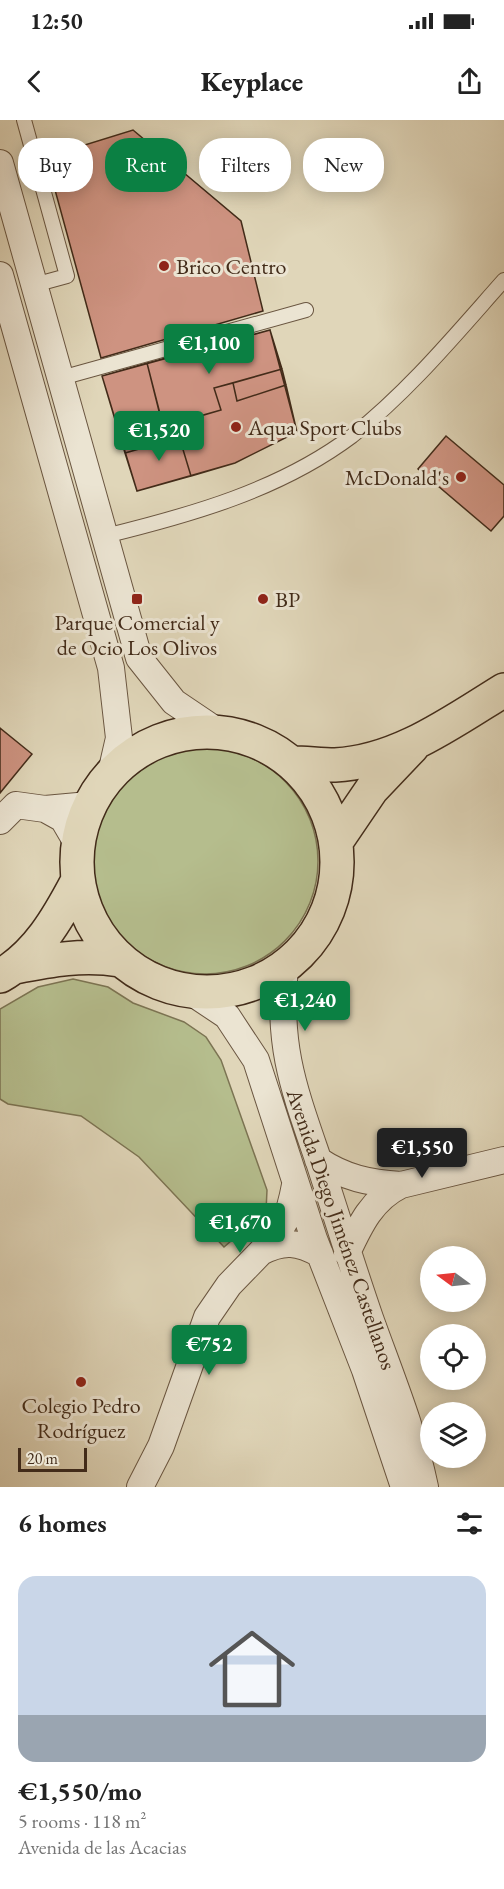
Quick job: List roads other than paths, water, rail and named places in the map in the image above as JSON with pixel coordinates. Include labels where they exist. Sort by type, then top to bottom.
[{"type":"main road","points":[[293,763],[336,765],[378,756],[416,744],[504,690]]},
{"type":"main road","points":[[218,731],[255,740],[293,763],[321,798],[336,842],[336,877],[328,912],[310,942],[285,967],[264,980],[240,989],[216,993],[191,992],[153,982],[120,960],[104,944],[92,925],[77,882],[77,843],[89,805],[111,772],[142,748],[178,734],[218,731]]},
{"type":"main road","points":[[336,842],[372,789],[416,744]]},
{"type":"main road","points":[[8,972],[42,940],[77,882]]},
{"type":"main road","points":[[8,972],[58,958],[97,956],[120,960]]},
{"type":"street","points":[[0,163],[140,658],[174,702],[218,731]]},
{"type":"street","points":[[0,275],[111,668],[119,738],[111,772]]},
{"type":"street","points":[[0,821],[16,805],[45,809],[89,805]]},
{"type":"street","points":[[45,809],[63,819],[77,843]]},
{"type":"street","name":"Avenida Diego Jiménez Castellanos","points":[[285,967],[281,1018],[285,1054],[296,1099],[347,1253],[417,1450],[425,1487]]},
{"type":"street","name":"Avenida Diego Jiménez Castellanos","points":[[191,992],[227,1016],[256,1060],[320,1254],[368,1380],[405,1487]]},
{"type":"street","points":[[318,1160],[338,1173],[356,1180],[401,1185]]},
{"type":"street","points":[[347,1253],[370,1208],[386,1192],[401,1185],[504,1160]]},
{"type":"street","points":[[140,1487],[161,1446],[207,1317],[228,1285],[288,1221],[296,1185]]},
{"type":"street","points":[[261,1252],[277,1244],[291,1242],[304,1245],[320,1254]]},
{"type":"lane","points":[[24,120],[67,276],[34,285]]},
{"type":"lane","points":[[105,537],[199,513],[287,475],[351,436],[429,365],[504,280]]},
{"type":"lane","points":[[61,378],[306,310]]},
{"type":"place","name":"Brico Centro","points":[[164,266]]},
{"type":"place","name":"Aqua Sport Clubs","points":[[236,427]]},
{"type":"place","name":"McDonald's","points":[[461,477]]},
{"type":"place","name":"Parque Comercial y de Ocio Los Olivos","points":[[137,599]]},
{"type":"place","name":"BP","points":[[263,599]]},
{"type":"place","name":"Colegio Pedro Rodríguez","points":[[81,1382]]}]
